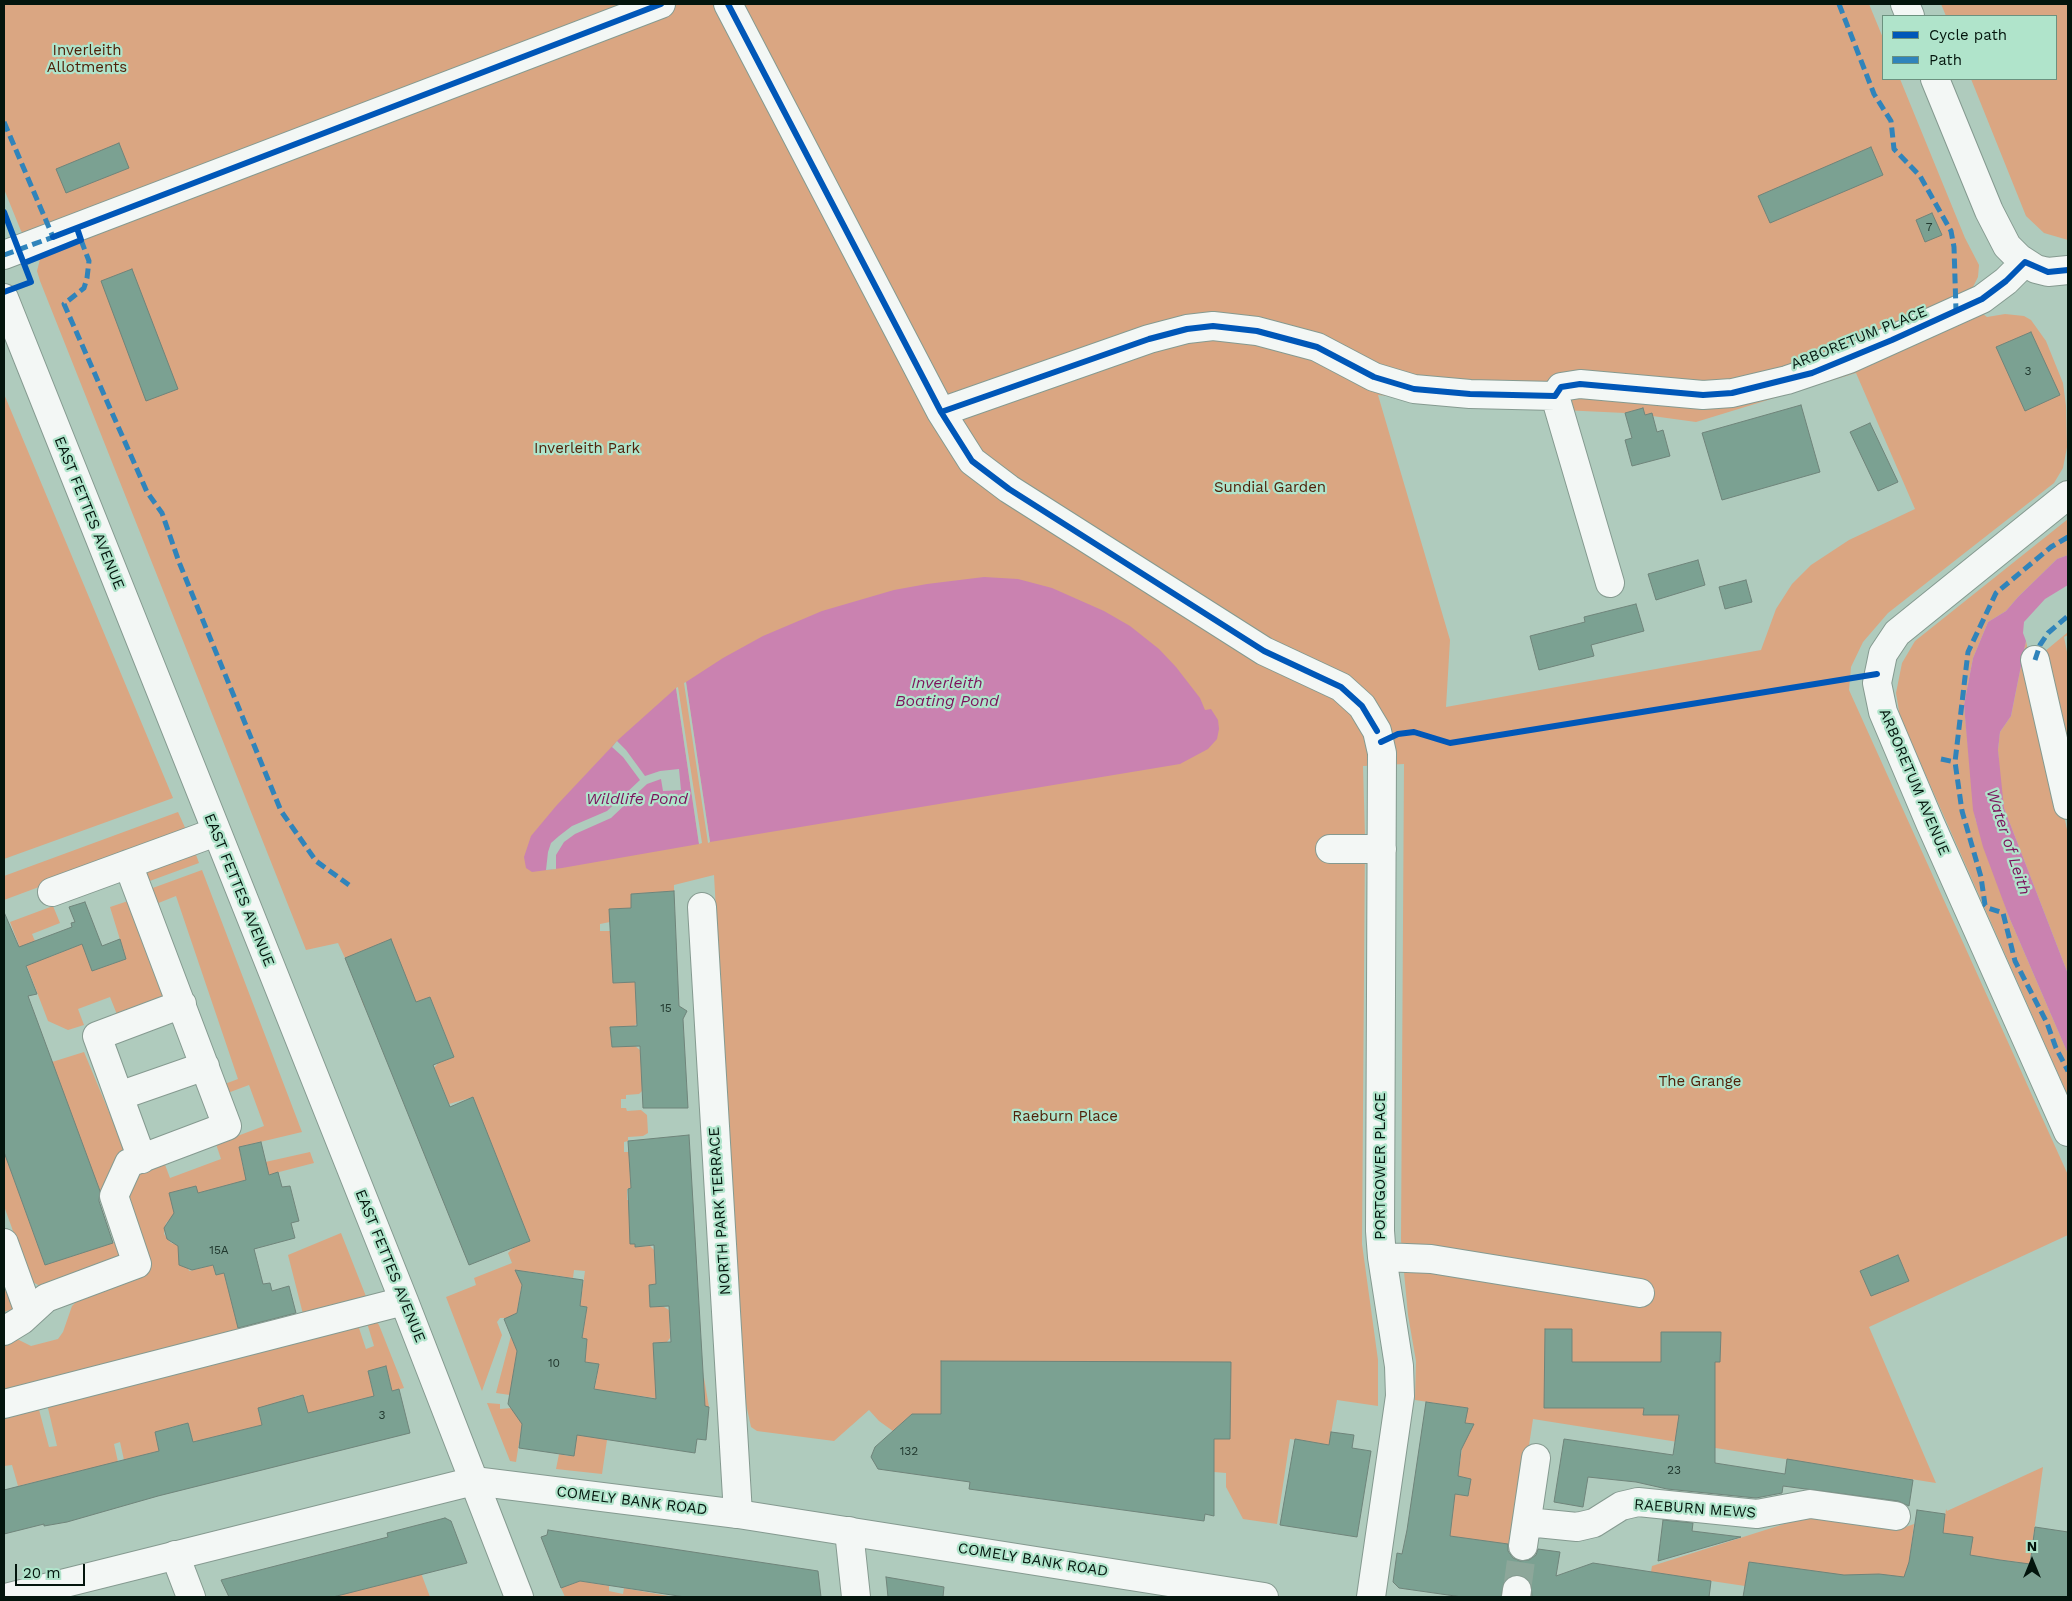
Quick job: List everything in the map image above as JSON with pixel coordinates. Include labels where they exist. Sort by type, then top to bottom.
[{"type":"street","points":[[4,254],[77,228],[661,4]]},
{"type":"street","name":"PORTGOWER PLACE","points":[[728,4],[942,412],[972,462],[983,472],[1264,651],[1341,687],[1362,706],[1377,731],[1382,753],[1382,1257],[1399,1366],[1400,1396],[1371,1597]]},
{"type":"street","points":[[1936,80],[2007,246],[2025,262],[2048,272],[2068,270]]},
{"type":"street","name":"ARBORETUM PLACE","points":[[1556,396],[1561,387],[1580,384],[1703,395],[1732,393],[1787,380],[1849,359],[1978,301],[2006,282],[2025,262]]},
{"type":"street","name":"EAST FETTES AVENUE","points":[[4,298],[404,1301],[519,1597]]},
{"type":"street","points":[[942,412],[1149,339],[1213,326],[1257,331],[1317,347],[1374,377],[1414,389],[1486,395],[1556,396],[1610,583]]},
{"type":"street","name":"ARBORETUM AVENUE","points":[[2068,495],[1897,632],[1883,654],[1877,683],[1882,712],[2068,1132]]},
{"type":"street","points":[[2035,660],[2068,805]]},
{"type":"street","points":[[52,892],[216,832]]},
{"type":"street","points":[[1330,849],[1382,849]]},
{"type":"street","points":[[4,1331],[22,1320],[46,1298],[137,1264],[114,1196],[129,1163],[227,1126],[128,864]]},
{"type":"street","name":"NORTH PARK TERRACE","points":[[702,908],[738,1514]]},
{"type":"street","points":[[142,1158],[96,1036],[182,1004]]},
{"type":"street","points":[[119,1096],[205,1066]]},
{"type":"street","points":[[4,1243],[29,1312]]},
{"type":"street","points":[[1382,1257],[1431,1258],[1640,1293]]},
{"type":"street","points":[[4,1404],[404,1301]]},
{"type":"street","name":"RAEBURN MEWS","points":[[1536,1458],[1525,1534],[1577,1527],[1594,1522],[1621,1506],[1638,1502],[1757,1514],[1810,1504],[1896,1516]]},
{"type":"street","name":"COMELY BANK ROAD","points":[[9,1597],[474,1481],[738,1514],[1263,1597]]},
{"type":"street","points":[[849,1531],[856,1597]]},
{"type":"street","points":[[175,1555],[191,1597]]},
{"type":"green space","points":[[4,4],[1869,4],[1882,36],[1882,80],[1900,80],[1965,238],[1979,265],[1978,277],[1972,289],[1983,314],[1987,317],[2005,314],[2024,316],[2031,320],[2046,341],[2063,383],[2066,406],[2067,447],[2063,468],[2054,483],[1888,613],[1863,642],[1851,667],[1849,690],[2068,1175],[2068,1235],[1869,1327],[1936,1483],[1533,1419],[1514,1545],[1442,1535],[1455,1494],[1468,1496],[1471,1479],[1458,1476],[1464,1435],[1469,1435],[1471,1424],[1465,1423],[1467,1408],[1415,1400],[1416,1361],[1408,1315],[1401,1240],[1404,764],[1363,766],[1365,837],[1362,1244],[1378,1360],[1378,1406],[1337,1400],[1329,1445],[1290,1439],[1277,1524],[1243,1519],[1226,1487],[1226,1473],[1214,1472],[1214,1415],[912,1414],[893,1431],[879,1421],[869,1410],[834,1441],[757,1431],[751,1427],[743,1390],[714,875],[674,885],[674,891],[631,894],[631,909],[610,909],[610,922],[600,924],[600,931],[610,931],[613,983],[635,981],[636,997],[679,995],[679,999],[665,1000],[634,1026],[611,1027],[612,1047],[635,1046],[640,1050],[645,1088],[639,1094],[626,1095],[626,1099],[621,1099],[621,1108],[626,1108],[627,1111],[641,1110],[647,1115],[648,1133],[643,1136],[628,1137],[628,1141],[624,1142],[624,1152],[629,1152],[631,1188],[627,1189],[627,1200],[632,1200],[630,1244],[635,1244],[635,1247],[650,1246],[654,1250],[663,1284],[649,1285],[650,1307],[664,1307],[669,1310],[670,1338],[667,1342],[653,1343],[673,1380],[704,1378],[709,1407],[666,1400],[653,1410],[655,1398],[618,1393],[604,1439],[607,1440],[602,1474],[556,1469],[559,1454],[569,1456],[575,1452],[572,1441],[592,1404],[599,1365],[585,1362],[587,1339],[582,1338],[587,1307],[580,1306],[585,1271],[574,1270],[573,1278],[524,1271],[516,1318],[500,1318],[497,1322],[502,1335],[482,1391],[446,1297],[476,1285],[474,1278],[512,1263],[508,1253],[513,1248],[530,1240],[523,1223],[507,1230],[513,1199],[490,1140],[472,1147],[473,1097],[449,1104],[434,1068],[438,1063],[454,1057],[430,997],[415,1003],[403,990],[364,1006],[361,998],[396,984],[380,944],[345,958],[338,943],[306,950],[40,281],[37,271],[40,259],[34,244],[21,231],[4,189]],"holes":[[[1856,373],[1915,509],[1849,540],[1811,565],[1792,584],[1776,609],[1761,650],[1446,707],[1450,640],[1378,395],[1541,409],[1625,413],[1643,408],[1645,415],[1696,422]]]},
{"type":"green space","points":[[1941,4],[2068,4],[2068,240],[2044,233],[2026,216],[1971,80],[2057,80],[2057,15],[1946,15]]},
{"type":"green space","points":[[4,394],[173,798],[4,859]]},
{"type":"green space","points":[[2068,519],[2068,555],[2057,559],[2006,611],[1988,622],[1973,658],[1964,705],[1975,818],[2009,917],[2068,1054],[2068,1096],[1900,717],[1896,693],[1902,663],[1915,641]]},
{"type":"green space","points":[[2068,632],[2068,635],[2064,637],[2068,657],[2068,756],[2044,652]]},
{"type":"green space","points":[[2026,641],[2068,834],[2068,974],[2004,808],[2000,783],[1998,750],[2000,732],[2011,716]]},
{"type":"green space","points":[[178,812],[187,832],[4,900],[4,876]]},
{"type":"green space","points":[[195,852],[199,863],[147,882],[146,874],[150,869]]},
{"type":"green space","points":[[202,870],[302,1132],[239,1147],[243,1167],[310,1152],[314,1163],[198,1193],[166,1223],[164,1234],[171,1243],[183,1246],[179,1261],[188,1267],[189,1271],[213,1265],[216,1275],[224,1273],[239,1331],[303,1314],[288,1255],[341,1233],[369,1304],[4,1394],[4,1341],[19,1340],[31,1346],[58,1339],[63,1332],[72,1306],[84,1294],[150,1269],[129,1194],[138,1171],[164,1162],[170,1178],[221,1159],[216,1144],[264,1126],[249,1085],[225,1094],[222,1085],[238,1079],[176,896],[156,904],[150,889]]},
{"type":"green space","points":[[131,900],[168,999],[118,1017],[110,997],[78,1009],[84,1025],[68,1030],[48,1021],[10,922],[53,906],[60,923],[32,934],[35,941],[50,957],[79,945],[88,939],[92,971],[126,959],[110,907]]},
{"type":"green space","points":[[84,1052],[109,1112],[116,1112],[129,1148],[102,1198],[52,1062]]},
{"type":"green space","points":[[4,1152],[45,1265],[118,1241],[124,1260],[40,1286],[31,1281],[4,1206]]},
{"type":"green space","points":[[4,1284],[13,1309],[4,1312]]},
{"type":"green space","points":[[376,1321],[404,1388],[392,1391],[386,1366],[368,1371],[374,1396],[308,1413],[303,1395],[295,1396],[299,1415],[263,1407],[258,1409],[262,1425],[193,1442],[188,1423],[176,1426],[155,1432],[159,1451],[124,1460],[120,1442],[114,1444],[118,1462],[18,1486],[12,1465],[4,1466],[4,1415],[38,1406],[49,1447],[57,1446],[47,1404],[358,1325],[366,1349],[374,1346],[367,1323]]},
{"type":"green space","points":[[511,1336],[517,1351],[513,1386],[511,1386],[510,1395],[496,1393]]},
{"type":"green space","points":[[487,1403],[500,1404],[500,1409],[512,1408],[524,1412],[516,1462],[510,1461]]},
{"type":"green space","points":[[2043,1467],[2029,1567],[2018,1562],[1977,1557],[1969,1597],[1964,1597],[1972,1538],[1943,1533],[1946,1509],[1947,1511]]},
{"type":"green space","points":[[1825,1511],[1900,1529],[1914,1524],[1907,1578],[1879,1574],[1876,1597],[1869,1597],[1872,1580],[1749,1562],[1745,1586],[1651,1572],[1652,1566]]},
{"type":"green space","points":[[421,1573],[430,1597],[333,1597],[399,1580]]},
{"type":"green space","points":[[580,1581],[609,1586],[609,1591],[623,1594],[624,1588],[674,1597],[565,1597],[561,1588]]},
{"type":"water","name":"Water of Leith","points":[[2068,555],[2068,585],[2045,599],[2024,622],[2023,633],[2026,641],[2011,716],[2000,732],[1998,750],[2004,808],[2068,974],[2068,1054],[2009,917],[1983,847],[1973,810],[1964,705],[1973,658],[1988,622],[2006,611],[2057,559]]},
{"type":"water","name":"Inverleith Boating Pond","points":[[984,577],[1018,579],[1052,588],[1104,611],[1130,626],[1159,649],[1176,667],[1200,698],[1205,710],[1211,709],[1218,720],[1217,739],[1208,749],[1180,764],[710,842],[686,682],[723,658],[763,636],[822,611],[894,590]]},
{"type":"water","name":"Wildlife Pond","points":[[676,688],[699,844],[562,868],[532,872],[526,868],[524,857],[531,836],[556,806],[619,739]]},
{"type":"pier","points":[[686,682],[710,842],[708,843],[684,683]]},
{"type":"pier","points":[[678,687],[702,843],[699,844],[676,688]]},
{"type":"pier","points":[[617,741],[645,776],[660,771],[679,769],[681,790],[663,791],[661,779],[647,784],[611,818],[575,834],[564,842],[556,855],[556,869],[546,870],[551,843],[572,826],[607,811],[640,780],[623,757],[612,747]]},
{"type":"building","points":[[119,143],[129,168],[66,193],[56,169]]},
{"type":"building","points":[[1871,147],[1883,175],[1770,223],[1758,196]]},
{"type":"building","points":[[1932,213],[1942,235],[1925,242],[1916,220]]},
{"type":"building","points":[[132,269],[178,389],[146,401],[101,281]]},
{"type":"building","points":[[2031,332],[2060,395],[2025,411],[1996,347]]},
{"type":"building","points":[[1801,405],[1820,472],[1722,500],[1702,433]]},
{"type":"building","points":[[1643,408],[1645,415],[1652,413],[1657,432],[1663,430],[1670,456],[1632,466],[1625,440],[1632,438],[1625,413]]},
{"type":"building","points":[[1870,423],[1898,482],[1878,491],[1850,432]]},
{"type":"building","points":[[1698,560],[1705,585],[1656,600],[1648,574]]},
{"type":"building","points":[[1746,580],[1752,602],[1725,609],[1719,587]]},
{"type":"building","points":[[1636,604],[1644,631],[1591,645],[1594,656],[1539,670],[1530,636],[1585,622],[1584,617]]},
{"type":"building","points":[[674,891],[679,1006],[687,1011],[683,1019],[688,1108],[643,1108],[640,1046],[612,1047],[610,1027],[637,1026],[635,982],[613,983],[609,909],[631,908],[631,894]]},
{"type":"building","points":[[85,902],[102,946],[120,939],[126,959],[92,971],[82,944],[26,966],[37,994],[28,996],[100,1191],[99,1201],[113,1243],[45,1265],[4,1152],[4,912],[19,947],[72,927],[71,923],[75,922],[69,907]]},
{"type":"building","points":[[391,939],[416,1002],[430,997],[454,1057],[433,1065],[450,1107],[473,1097],[530,1241],[469,1265],[345,958]]},
{"type":"building","points":[[689,1135],[705,1406],[709,1407],[706,1440],[697,1439],[695,1453],[577,1435],[574,1456],[519,1448],[522,1424],[508,1404],[517,1351],[504,1319],[517,1313],[522,1285],[515,1270],[583,1280],[580,1306],[587,1307],[582,1338],[587,1339],[585,1362],[599,1364],[594,1389],[656,1399],[653,1343],[671,1342],[669,1306],[650,1307],[649,1285],[656,1284],[654,1245],[635,1247],[635,1244],[630,1244],[628,1189],[631,1188],[628,1141]]},
{"type":"building","points":[[261,1142],[269,1175],[278,1172],[282,1187],[290,1186],[299,1221],[291,1223],[295,1238],[254,1249],[263,1284],[270,1283],[272,1291],[289,1286],[296,1313],[238,1328],[224,1273],[216,1275],[213,1265],[192,1270],[179,1265],[178,1246],[167,1239],[164,1228],[174,1213],[169,1193],[196,1186],[198,1193],[246,1180],[239,1147]]},
{"type":"building","points":[[1898,1255],[1909,1281],[1871,1296],[1860,1271]]},
{"type":"building","points":[[1545,1329],[1572,1329],[1572,1362],[1661,1362],[1661,1332],[1721,1332],[1720,1362],[1715,1362],[1715,1463],[1785,1474],[1787,1459],[1913,1480],[1909,1506],[1898,1501],[1783,1486],[1782,1493],[1756,1498],[1667,1489],[1636,1482],[1588,1477],[1583,1507],[1554,1502],[1564,1439],[1673,1455],[1679,1415],[1643,1415],[1644,1408],[1544,1408]]},
{"type":"building","points":[[941,1361],[1231,1362],[1230,1439],[1214,1439],[1214,1516],[1205,1514],[1204,1521],[969,1489],[970,1482],[878,1469],[871,1457],[875,1447],[912,1414],[941,1414]]},
{"type":"building","points":[[386,1366],[392,1391],[399,1389],[410,1433],[158,1496],[67,1522],[44,1526],[44,1524],[4,1534],[4,1490],[159,1451],[155,1432],[188,1423],[193,1442],[262,1425],[258,1408],[303,1395],[308,1413],[374,1396],[368,1371]]},
{"type":"building","points":[[1426,1402],[1468,1408],[1465,1423],[1474,1424],[1461,1450],[1458,1476],[1471,1479],[1468,1496],[1455,1494],[1450,1536],[1508,1544],[1508,1551],[1513,1558],[1520,1561],[1529,1560],[1536,1555],[1538,1549],[1560,1552],[1556,1576],[1593,1563],[1711,1581],[1709,1597],[1532,1597],[1531,1584],[1526,1577],[1519,1575],[1512,1575],[1505,1580],[1501,1597],[1462,1597],[1399,1588],[1393,1582],[1397,1553],[1402,1554],[1407,1530]]},
{"type":"building","points":[[1331,1432],[1354,1435],[1352,1448],[1371,1451],[1357,1537],[1280,1525],[1295,1439],[1329,1445]]},
{"type":"building","points":[[1917,1510],[1945,1514],[1943,1533],[1973,1537],[1970,1555],[2000,1560],[2030,1564],[2035,1527],[2068,1532],[2068,1597],[1743,1597],[1749,1562],[1844,1575],[1879,1574],[1904,1577],[1909,1562]]},
{"type":"building","points":[[445,1518],[451,1521],[467,1563],[333,1597],[229,1597],[221,1580],[388,1537],[387,1533]]},
{"type":"building","points":[[1663,1520],[1693,1523],[1692,1531],[1741,1537],[1658,1561]]},
{"type":"building","points":[[548,1530],[818,1571],[821,1597],[685,1597],[580,1581],[561,1588],[541,1537],[547,1535]]},
{"type":"building","points":[[886,1577],[944,1587],[943,1597],[888,1597]]},
{"type":"tunnel","points":[[1517,1590],[1523,1546]]},
{"type":"marked path","points":[[1839,4],[1874,94],[1891,121],[1894,149],[1920,176],[1951,231],[1954,247],[1956,311]]},
{"type":"marked path","points":[[4,122],[53,237]]},
{"type":"marked path","points":[[4,255],[56,236]]},
{"type":"marked path","points":[[81,240],[89,261],[87,278],[84,288],[64,304],[147,492],[162,513],[179,562],[281,811],[316,861],[349,885]]},
{"type":"marked path","points":[[2068,537],[2051,547],[1996,593],[1968,652],[1955,762],[1962,811],[1981,877],[1985,905],[1988,908],[2003,913],[2015,961],[2047,1023],[2056,1048],[2068,1071]]},
{"type":"marked path","points":[[2035,660],[2040,645],[2048,633],[2068,616]]},
{"type":"marked path","points":[[1941,759],[1955,762]]},
{"type":"cycle path","points":[[53,237],[661,4]]},
{"type":"cycle path","points":[[728,4],[941,412],[972,461],[1009,489],[1264,651],[1341,687],[1362,706],[1377,731]]},
{"type":"cycle path","points":[[4,212],[31,282],[4,292]]},
{"type":"cycle path","points":[[24,263],[81,240],[77,228]]},
{"type":"cycle path","points":[[941,412],[1149,339],[1187,329],[1213,326],[1257,331],[1317,347],[1374,377],[1414,389],[1470,394],[1555,396],[1561,387],[1580,384],[1703,395],[1732,393],[1812,373],[1892,340],[1982,299],[2006,281],[2025,262],[2048,272],[2068,270]]},
{"type":"cycle path","points":[[1381,742],[1398,734],[1414,732],[1450,743],[1877,674]]},
{"type":"park label","name":"Inverleith Allotments","points":[[87,60]]},
{"type":"park label","name":"Inverleith Park","points":[[587,449]]},
{"type":"park label","name":"Sundial Garden","points":[[1270,488]]},
{"type":"park label","name":"The Grange","points":[[1700,1082]]},
{"type":"park label","name":"Raeburn Place","points":[[1065,1117]]}]
